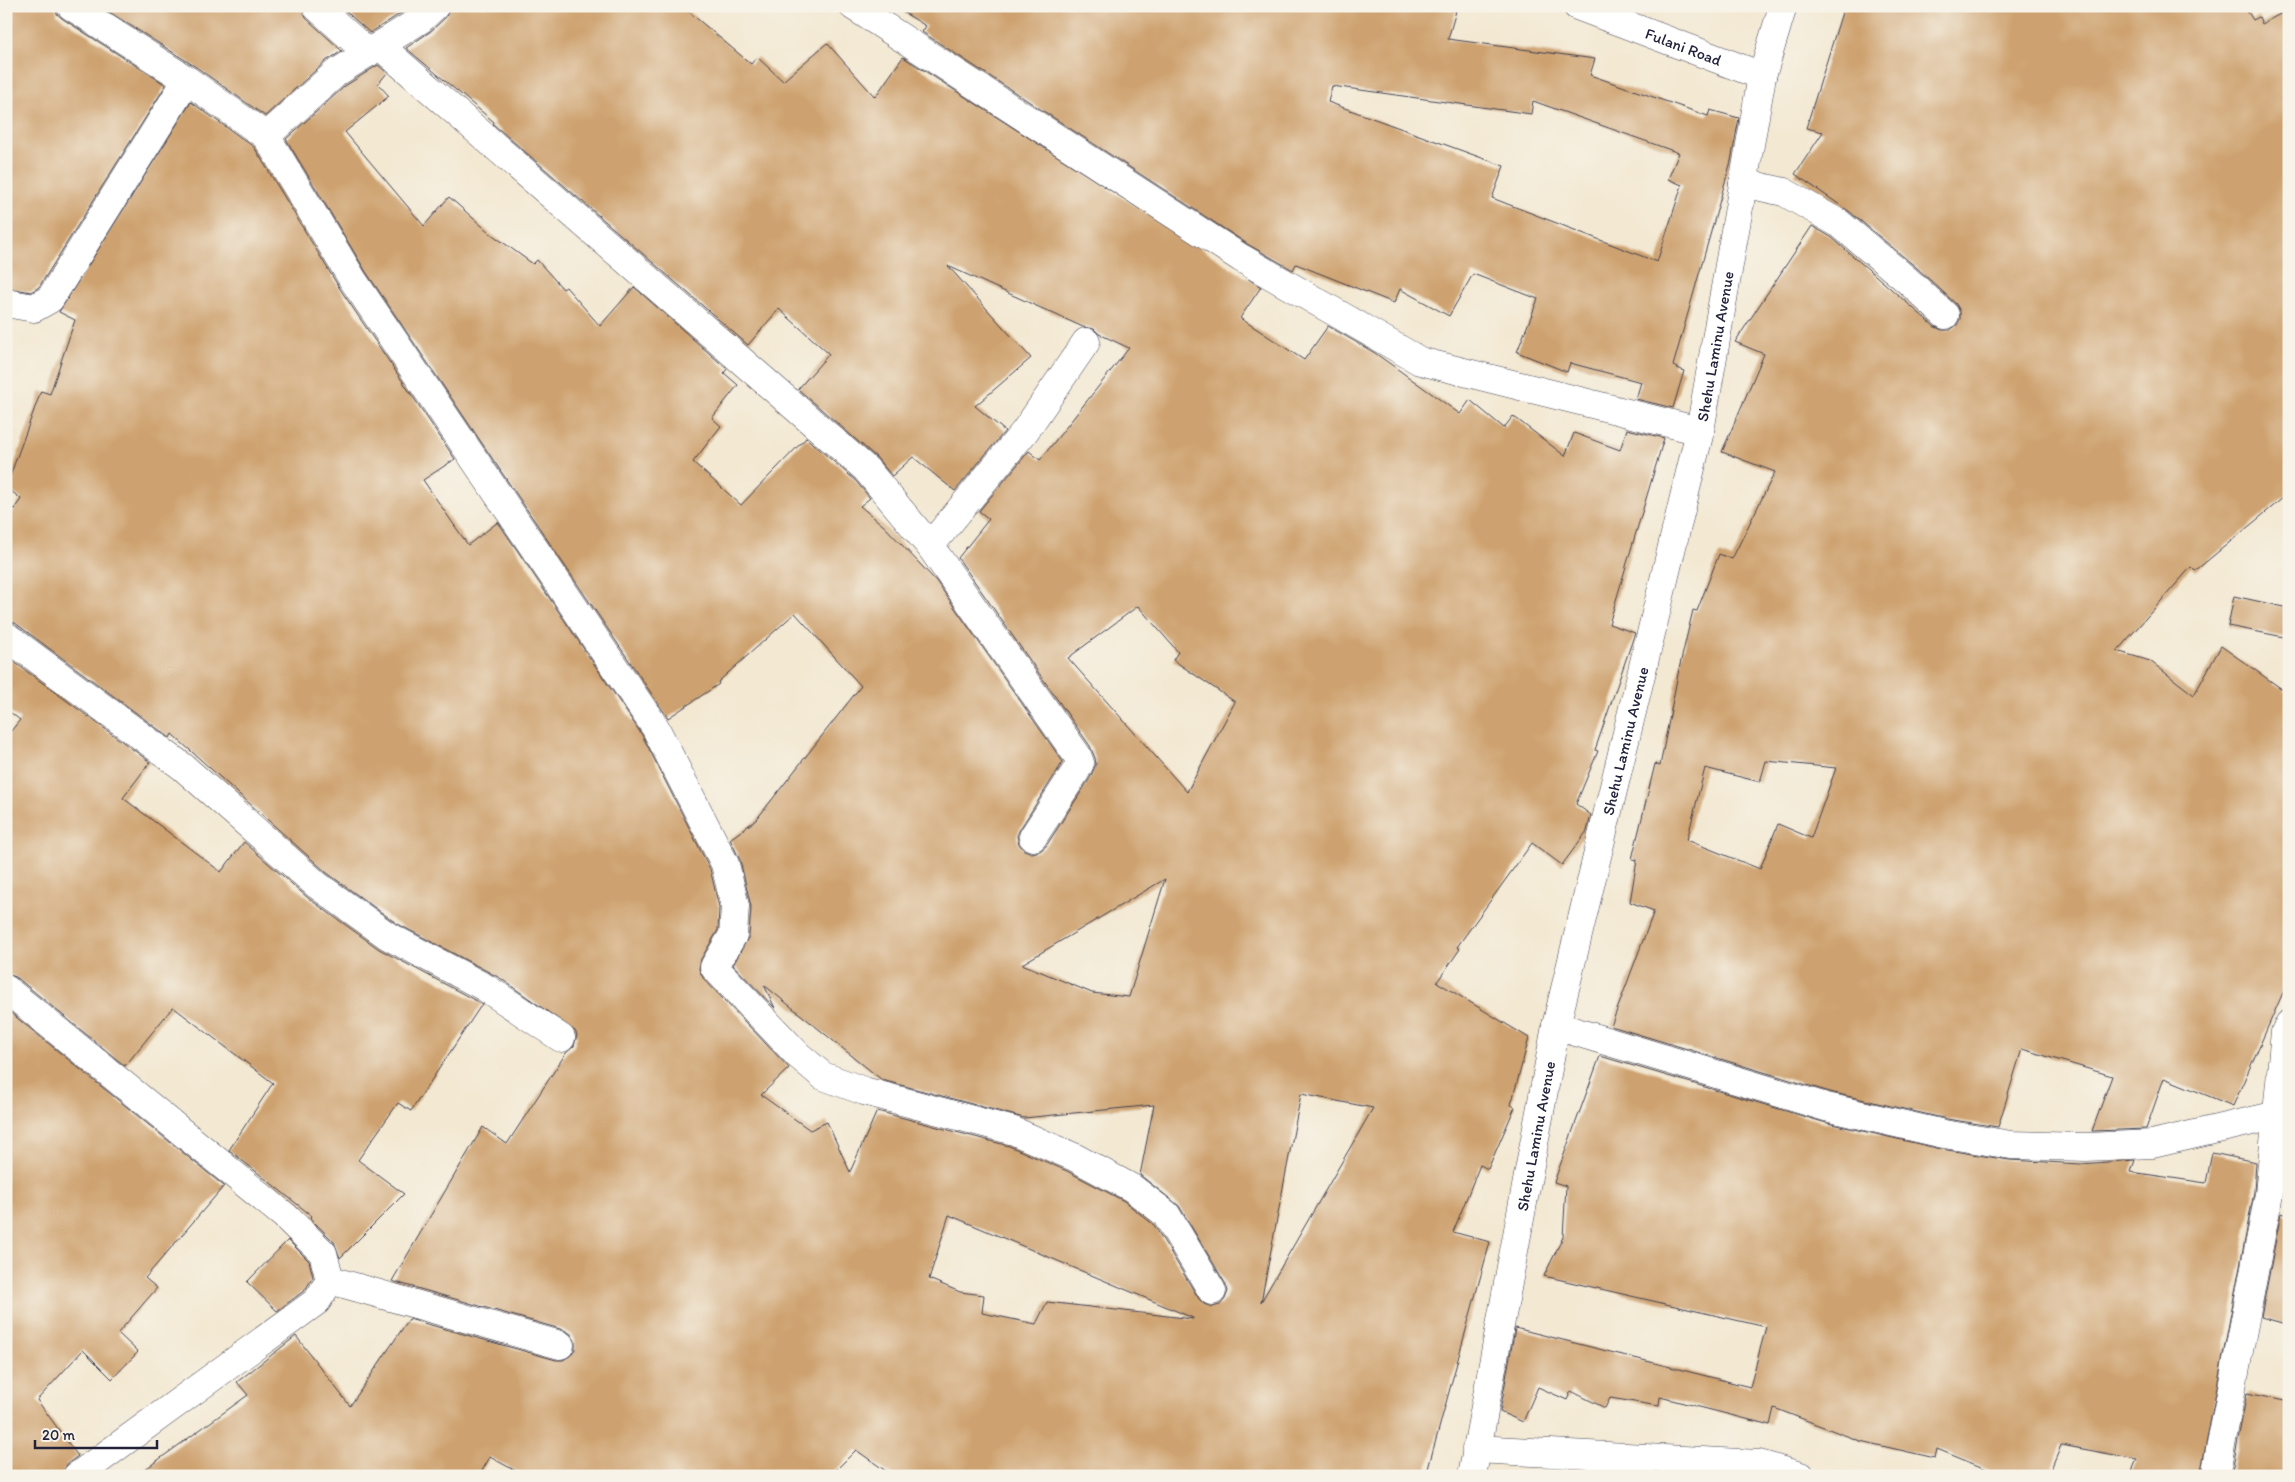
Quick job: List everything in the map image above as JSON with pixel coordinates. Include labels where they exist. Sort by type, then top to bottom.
[{"type":"street","points":[[71,6],[187,80],[266,136],[353,280],[655,727],[725,864],[735,906],[734,935],[714,967],[798,1055],[823,1076],[864,1091],[1014,1131],[1074,1157],[1132,1188],[1166,1214],[1212,1291]]},
{"type":"street","points":[[316,6],[374,49],[866,469],[930,546],[1077,755],[1080,763],[1076,771],[1033,836]]},
{"type":"street","points":[[266,136],[336,73],[420,20],[435,6]]},
{"type":"street","points":[[853,6],[1242,258],[1420,361],[1700,431]]},
{"type":"street","name":"Fulani Road","points":[[1577,6],[1762,76]]},
{"type":"street","name":"Shehu Laminu Avenue","points":[[1472,1476],[1556,1026],[1700,431],[1762,76],[1783,6]]},
{"type":"street","points":[[6,303],[34,308],[50,299],[187,80]]},
{"type":"street","points":[[1743,183],[1784,192],[1840,224],[1907,280],[1945,315]]},
{"type":"street","points":[[930,546],[1025,431],[1086,342]]},
{"type":"street","points":[[6,636],[183,767],[317,885],[388,936],[486,988],[561,1038]]},
{"type":"street","points":[[6,989],[285,1216],[323,1254],[330,1280],[317,1301],[77,1476]]},
{"type":"street","points":[[2215,1476],[2279,1195],[2284,1111],[2285,1032],[2289,1024]]},
{"type":"street","points":[[1556,1026],[1826,1107],[1944,1134],[2011,1145],[2086,1147],[2152,1144],[2284,1111]]},
{"type":"street","points":[[330,1280],[560,1345]]},
{"type":"street","points":[[1476,1449],[1759,1464],[1800,1476]]},
{"type":"building","points":[[6,6],[56,6],[57,14],[63,19],[166,85],[39,287],[31,292],[15,289],[6,284]]},
{"type":"building","points":[[100,6],[301,6],[306,18],[342,51],[326,61],[265,116],[196,67]]},
{"type":"building","points":[[340,6],[412,6],[370,33]]},
{"type":"building","points":[[450,6],[682,6],[751,64],[757,57],[783,81],[827,43],[875,97],[903,57],[1261,287],[1240,318],[1304,360],[1328,326],[1375,353],[1460,414],[1470,400],[1504,428],[1513,416],[1565,456],[1574,433],[1620,450],[1627,429],[1664,438],[1609,624],[1635,633],[1595,750],[1598,751],[1576,804],[1591,815],[1587,831],[1562,865],[1532,843],[1457,947],[1460,949],[1437,982],[1529,1038],[1511,1105],[1515,1107],[1488,1169],[1480,1165],[1453,1232],[1490,1242],[1426,1476],[893,1476],[856,1450],[830,1476],[525,1476],[490,1457],[479,1476],[136,1476],[248,1395],[237,1382],[296,1336],[350,1406],[409,1319],[556,1360],[563,1360],[570,1356],[575,1349],[575,1341],[571,1334],[564,1330],[392,1281],[483,1127],[507,1144],[566,1053],[574,1046],[577,1035],[575,1031],[500,978],[396,923],[327,873],[172,734],[170,738],[15,623],[6,621],[6,521],[21,499],[6,487],[41,391],[50,394],[75,320],[59,312],[191,102],[254,147],[340,289],[455,459],[423,480],[468,545],[498,522],[642,735],[710,869],[719,907],[718,930],[701,959],[699,969],[703,978],[789,1068],[761,1095],[810,1130],[827,1122],[850,1172],[877,1111],[1009,1146],[1067,1171],[1124,1201],[1154,1225],[1199,1299],[1204,1304],[1212,1307],[1220,1305],[1228,1291],[1179,1206],[1140,1175],[1154,1105],[1024,1118],[882,1080],[764,985],[775,1008],[733,965],[749,936],[751,907],[740,860],[730,839],[756,820],[861,686],[795,613],[718,682],[719,684],[668,718],[366,272],[286,139],[345,86],[378,65],[387,73],[378,84],[389,96],[345,132],[424,226],[449,197],[490,233],[533,264],[537,260],[563,289],[566,287],[600,326],[634,287],[727,369],[724,373],[738,385],[712,418],[721,426],[693,462],[741,505],[806,438],[855,480],[870,498],[860,506],[885,527],[936,581],[1063,762],[1017,836],[1019,844],[1024,850],[1032,853],[1040,851],[1046,846],[1090,778],[1096,764],[1095,758],[1090,746],[958,558],[989,519],[979,511],[1029,451],[1040,460],[1129,348],[1099,334],[1094,329],[1083,327],[948,266],[1031,358],[975,406],[1005,431],[955,491],[913,457],[892,476],[876,457],[798,389],[829,354],[779,309],[748,345],[493,124],[494,122],[406,48],[431,31],[446,17]],"holes":[[[1138,606],[1178,652],[1173,660],[1235,702],[1187,792],[1068,658]],[[1165,879],[1129,997],[1092,993],[1022,964]],[[1301,1094],[1373,1108],[1261,1302]],[[949,1215],[1193,1319],[1047,1302],[1036,1324],[982,1313],[984,1295],[960,1292],[929,1279]]]},
{"type":"building","points":[[893,6],[1439,6],[1456,11],[1448,39],[1595,59],[1590,75],[1708,116],[1710,110],[1739,118],[1731,161],[1673,366],[1684,371],[1673,408],[1636,399],[1641,382],[1570,363],[1567,372],[1517,352],[1538,299],[1473,274],[1449,316],[1400,289],[1394,303],[1296,264],[1293,270],[1249,245],[922,32],[926,26]],"holes":[[[1332,86],[1531,114],[1533,101],[1679,153],[1668,179],[1682,185],[1657,262],[1492,198],[1504,166],[1328,102]]]},
{"type":"building","points":[[1844,6],[2244,6],[2253,20],[2259,17],[2262,24],[2289,9],[2289,493],[2195,571],[2191,567],[2117,651],[2150,661],[2194,695],[2221,646],[2289,694],[2289,979],[2233,1106],[2164,1078],[2146,1129],[2092,1131],[2112,1076],[2022,1049],[1998,1127],[1947,1119],[1830,1092],[1611,1026],[1654,911],[1630,902],[1637,860],[1632,859],[1655,764],[1660,766],[1693,610],[1697,611],[1719,554],[1732,559],[1775,472],[1722,452],[1764,354],[1735,342],[1812,226],[1831,237],[1935,327],[1942,330],[1950,330],[1957,325],[1960,319],[1960,311],[1956,304],[1917,268],[1850,212],[1795,174],[1823,132],[1806,128]],"holes":[[[1766,761],[1836,768],[1811,838],[1778,824],[1760,869],[1687,840],[1705,768],[1760,782]]]},
{"type":"building","points":[[2234,596],[2289,608],[2289,638],[2228,626]]},
{"type":"building","points":[[6,656],[150,762],[123,798],[221,872],[244,842],[308,898],[379,949],[482,1004],[411,1111],[398,1103],[358,1160],[404,1194],[340,1258],[334,1242],[310,1218],[312,1216],[229,1150],[273,1083],[173,1007],[125,1066],[16,977],[6,974],[6,737],[20,720],[6,709]]},
{"type":"building","points":[[6,1009],[224,1186],[145,1278],[157,1288],[118,1333],[138,1352],[112,1379],[83,1350],[37,1400],[78,1456],[67,1464],[62,1476],[6,1476]]},
{"type":"building","points":[[1600,1056],[1823,1122],[1941,1149],[2009,1160],[2081,1164],[2135,1160],[2131,1172],[2206,1183],[2212,1153],[2256,1162],[2254,1192],[2200,1476],[2130,1476],[2137,1459],[2061,1445],[2048,1476],[2003,1476],[1937,1449],[1935,1458],[1860,1441],[1774,1408],[1770,1425],[1660,1397],[1659,1406],[1610,1398],[1605,1408],[1571,1391],[1567,1400],[1538,1387],[1523,1422],[1500,1412],[1515,1328],[1750,1387],[1766,1327],[1544,1276],[1563,1237],[1566,1186],[1554,1182]]},
{"type":"building","points":[[2281,1213],[2289,1215],[2289,1325],[2261,1317]]},
{"type":"building","points":[[288,1240],[309,1261],[313,1277],[305,1290],[277,1311],[247,1282]]},
{"type":"building","points":[[2247,1393],[2289,1402],[2289,1476],[2231,1476]]}]
